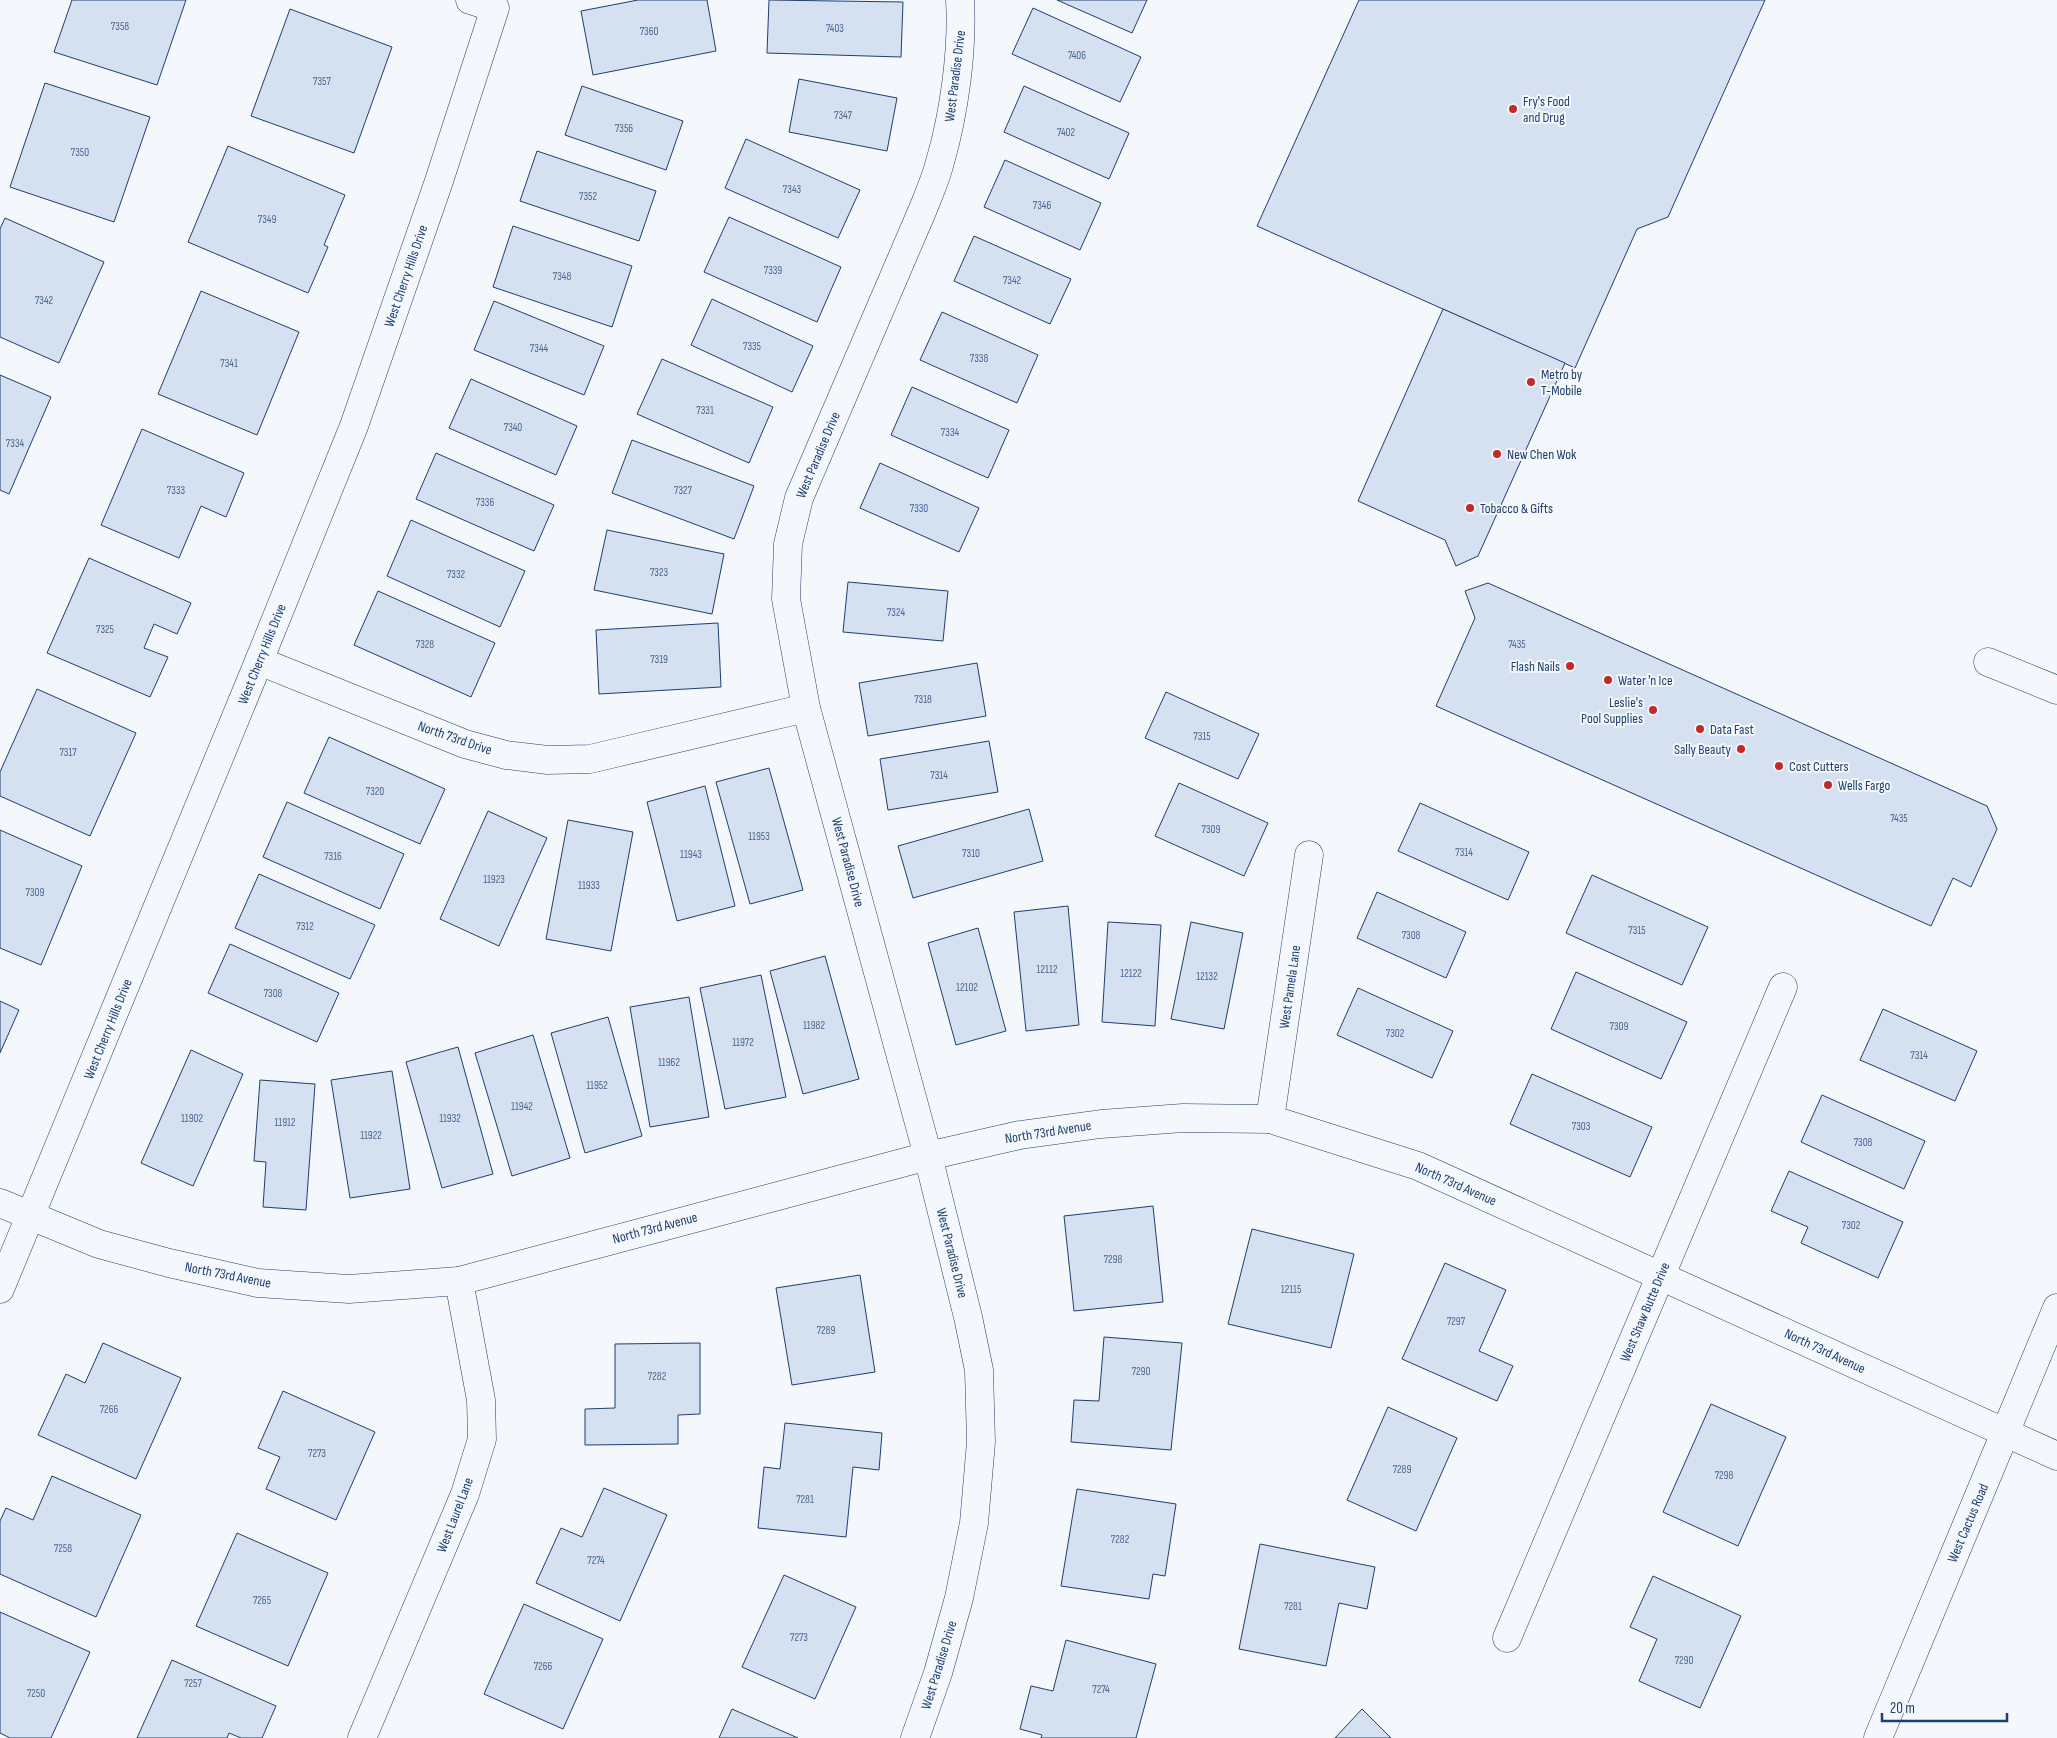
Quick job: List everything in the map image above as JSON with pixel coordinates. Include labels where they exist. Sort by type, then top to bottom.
[{"type":"street","name":"West Cherry Hills Drive","points":[[0,1289],[260,661],[354,426],[439,181],[495,8],[470,0]]},
{"type":"street","name":"West Paradise Drive","points":[[915,1738],[938,1673],[959,1598],[974,1523],[981,1442],[979,1370],[968,1316],[928,1156],[806,708],[786,599],[788,544],[799,498],[923,209],[940,164],[950,122],[961,24],[960,0]]},
{"type":"street","name":"North 73rd Drive","points":[[260,661],[465,744],[506,755],[548,760],[590,759],[806,708]]},
{"type":"street","points":[[1988,662],[2057,690]]},
{"type":"street","name":"West Pamela Lane","points":[[1270,1119],[1309,855]]},
{"type":"street","name":"West Shaw Butte Drive","points":[[1507,1638],[1783,987]]},
{"type":"street","name":"North 73rd Avenue","points":[[0,1203],[99,1244],[169,1263],[258,1283],[349,1289],[459,1281],[928,1156],[1020,1135],[1102,1124],[1183,1118],[1270,1119],[1418,1166],[2057,1456]]},
{"type":"street","name":"West Laurel Lane","points":[[362,1738],[465,1494],[482,1439],[482,1400],[459,1281]]},
{"type":"street","name":"West Cactus Road","points":[[1878,1738],[2057,1308]]},
{"type":"building","points":[[72,0],[186,0],[157,85],[54,52]]},
{"type":"building","points":[[638,0],[707,0],[716,51],[593,75],[581,11]]},
{"type":"building","points":[[769,0],[903,2],[901,57],[767,53]]},
{"type":"building","points":[[1057,0],[1147,0],[1132,33]]},
{"type":"building","name":"Fry's Food and Drug","points":[[1359,0],[1765,0],[1668,217],[1637,229],[1575,368],[1257,226]]},
{"type":"building","points":[[1033,8],[1141,57],[1120,102],[1012,54]]},
{"type":"building","points":[[290,9],[392,47],[354,153],[251,116]]},
{"type":"building","points":[[799,79],[897,98],[887,151],[789,132]]},
{"type":"building","points":[[45,83],[150,117],[114,222],[10,187]]},
{"type":"building","points":[[582,86],[683,121],[666,170],[565,135]]},
{"type":"building","points":[[1024,86],[1129,133],[1109,179],[1004,132]]},
{"type":"building","points":[[746,139],[860,190],[838,238],[725,188]]},
{"type":"building","points":[[228,146],[345,195],[324,245],[328,247],[308,293],[188,242]]},
{"type":"building","points":[[537,151],[656,191],[639,241],[520,201]]},
{"type":"building","points":[[1005,160],[1101,203],[1080,250],[984,207]]},
{"type":"building","points":[[729,217],[841,267],[817,322],[704,272]]},
{"type":"building","points":[[5,218],[104,262],[59,363],[0,337],[0,229]]},
{"type":"building","points":[[513,226],[632,266],[612,327],[493,287]]},
{"type":"building","points":[[974,236],[1071,279],[1050,324],[954,281]]},
{"type":"building","points":[[201,291],[299,332],[257,435],[158,394]]},
{"type":"building","points":[[712,299],[813,346],[792,392],[691,345]]},
{"type":"building","points":[[494,301],[604,346],[584,395],[474,350]]},
{"type":"building","points":[[1443,309],[1565,363],[1478,556],[1456,566],[1445,540],[1358,501]]},
{"type":"building","points":[[942,312],[1038,355],[1017,403],[920,360]]},
{"type":"building","points":[[662,359],[773,407],[749,463],[637,414]]},
{"type":"building","points":[[0,375],[51,397],[9,494],[0,490]]},
{"type":"building","points":[[471,379],[577,426],[556,475],[449,428]]},
{"type":"building","points":[[912,387],[1009,430],[988,478],[891,435]]},
{"type":"building","points":[[142,429],[244,473],[226,517],[201,506],[179,558],[101,525]]},
{"type":"building","points":[[632,440],[754,486],[734,539],[612,493]]},
{"type":"building","points":[[436,453],[554,505],[534,551],[416,499]]},
{"type":"building","points":[[880,463],[979,508],[959,552],[860,508]]},
{"type":"building","points":[[411,520],[525,571],[500,627],[387,576]]},
{"type":"building","points":[[607,530],[724,554],[712,614],[594,590]]},
{"type":"building","points":[[89,558],[191,603],[177,634],[154,624],[144,648],[168,657],[150,697],[47,653]]},
{"type":"building","points":[[848,582],[948,591],[943,641],[843,632]]},
{"type":"building","points":[[1488,583],[1987,806],[1997,829],[1971,887],[1953,878],[1931,926],[1436,706],[1475,618],[1465,591]]},
{"type":"building","points":[[378,591],[495,643],[471,697],[354,645]]},
{"type":"building","points":[[718,623],[721,687],[599,694],[596,630]]},
{"type":"building","points":[[977,663],[986,716],[868,736],[859,683]]},
{"type":"building","points":[[37,689],[136,733],[90,836],[0,796],[0,772]]},
{"type":"building","points":[[1166,692],[1259,734],[1238,779],[1145,738]]},
{"type":"building","points":[[329,737],[445,789],[420,844],[304,793]]},
{"type":"building","points":[[989,741],[998,792],[888,810],[880,759]]},
{"type":"building","points":[[769,768],[803,890],[750,904],[716,782]]},
{"type":"building","points":[[1179,783],[1268,823],[1244,876],[1155,836]]},
{"type":"building","points":[[705,786],[735,906],[677,921],[647,802]]},
{"type":"building","points":[[287,802],[404,854],[380,909],[263,857]]},
{"type":"building","points":[[1420,803],[1529,852],[1508,900],[1398,851]]},
{"type":"building","points":[[1029,809],[1043,861],[913,898],[898,846]]},
{"type":"building","points":[[488,811],[547,838],[499,946],[440,919]]},
{"type":"building","points":[[568,820],[633,832],[611,951],[546,939]]},
{"type":"building","points":[[0,830],[82,866],[41,965],[0,948]]},
{"type":"building","points":[[259,874],[375,925],[350,979],[235,928]]},
{"type":"building","points":[[1592,875],[1708,927],[1682,985],[1566,933]]},
{"type":"building","points":[[1377,892],[1466,932],[1446,978],[1357,938]]},
{"type":"building","points":[[1068,906],[1079,1025],[1026,1031],[1014,912]]},
{"type":"building","points":[[1108,922],[1161,925],[1155,1026],[1102,1022]]},
{"type":"building","points":[[1191,922],[1243,933],[1224,1029],[1171,1019]]},
{"type":"building","points":[[978,928],[1006,1031],[956,1045],[928,943]]},
{"type":"building","points":[[230,944],[339,993],[317,1042],[208,993]]},
{"type":"building","points":[[825,956],[859,1079],[803,1094],[770,971]]},
{"type":"building","points":[[1576,972],[1687,1022],[1661,1079],[1551,1029]]},
{"type":"building","points":[[761,975],[786,1097],[725,1109],[700,988]]},
{"type":"building","points":[[1358,988],[1453,1031],[1432,1078],[1337,1035]]},
{"type":"building","points":[[689,997],[709,1117],[650,1127],[630,1007]]},
{"type":"building","points":[[0,1001],[19,1010],[0,1053]]},
{"type":"building","points":[[1883,1009],[1977,1051],[1955,1101],[1860,1060]]},
{"type":"building","points":[[608,1017],[642,1136],[585,1153],[551,1033]]},
{"type":"building","points":[[533,1035],[570,1158],[512,1176],[475,1053]]},
{"type":"building","points":[[458,1047],[493,1174],[442,1188],[406,1062]]},
{"type":"building","points":[[191,1050],[243,1074],[193,1186],[141,1163]]},
{"type":"building","points":[[392,1071],[410,1189],[350,1198],[331,1080]]},
{"type":"building","points":[[1532,1074],[1652,1127],[1630,1177],[1510,1124]]},
{"type":"building","points":[[260,1080],[315,1084],[306,1210],[263,1207],[266,1162],[254,1161]]},
{"type":"building","points":[[1822,1095],[1925,1141],[1904,1189],[1801,1142]]},
{"type":"building","points":[[1789,1171],[1903,1222],[1878,1278],[1801,1243],[1808,1227],[1771,1211]]},
{"type":"building","points":[[1153,1206],[1163,1302],[1074,1311],[1064,1216]]},
{"type":"building","points":[[1252,1229],[1354,1254],[1331,1348],[1228,1324]]},
{"type":"building","points":[[1445,1263],[1506,1290],[1479,1351],[1513,1366],[1497,1401],[1402,1359]]},
{"type":"building","points":[[860,1275],[875,1372],[792,1385],[776,1288]]},
{"type":"building","points":[[1104,1337],[1182,1343],[1171,1450],[1071,1442],[1074,1400],[1099,1401]]},
{"type":"building","points":[[103,1343],[181,1378],[136,1479],[38,1435],[66,1374],[85,1383]]},
{"type":"building","points":[[700,1343],[700,1414],[678,1415],[678,1444],[585,1445],[585,1409],[615,1408],[615,1344]]},
{"type":"building","points":[[283,1391],[375,1432],[336,1520],[266,1489],[280,1457],[258,1448]]},
{"type":"building","points":[[1711,1404],[1786,1437],[1738,1546],[1663,1512]]},
{"type":"building","points":[[1388,1407],[1457,1438],[1416,1531],[1347,1500]]},
{"type":"building","points":[[785,1423],[882,1433],[879,1470],[853,1467],[846,1537],[758,1528],[764,1467],[780,1469]]},
{"type":"building","points":[[52,1476],[141,1515],[96,1617],[0,1574],[0,1521],[6,1508],[33,1520]]},
{"type":"building","points":[[604,1488],[667,1515],[620,1621],[536,1583],[561,1528],[582,1537]]},
{"type":"building","points":[[1077,1489],[1176,1504],[1165,1576],[1153,1574],[1149,1599],[1061,1586]]},
{"type":"building","points":[[237,1533],[328,1573],[288,1666],[196,1626]]},
{"type":"building","points":[[1260,1544],[1375,1567],[1367,1609],[1339,1603],[1326,1666],[1239,1649]]},
{"type":"building","points":[[784,1575],[856,1607],[815,1699],[742,1667]]},
{"type":"building","points":[[1653,1576],[1741,1616],[1700,1708],[1639,1681],[1657,1639],[1630,1627]]},
{"type":"building","points":[[524,1604],[603,1639],[563,1729],[484,1694]]},
{"type":"building","points":[[0,1612],[90,1652],[51,1738],[10,1738],[0,1733]]},
{"type":"building","points":[[1066,1640],[1156,1664],[1136,1738],[1041,1738],[1042,1735],[1020,1729],[1031,1686],[1053,1691]]},
{"type":"building","points":[[172,1660],[276,1706],[262,1738],[241,1738],[229,1733],[227,1738],[137,1738]]},
{"type":"building","points":[[732,1709],[798,1738],[719,1738]]},
{"type":"building","points":[[1362,1709],[1391,1738],[1335,1738]]},
{"type":"place","name":"Fry's Food and Drug","points":[[1513,109]]},
{"type":"place","name":"Metro by T-Mobile","points":[[1531,382]]},
{"type":"place","name":"New Chen Wok","points":[[1497,454]]},
{"type":"place","name":"Tobacco & Gifts","points":[[1470,508]]},
{"type":"place","name":"Flash Nails","points":[[1570,666]]},
{"type":"place","name":"Water 'n Ice","points":[[1608,680]]},
{"type":"place","name":"Leslie's Pool Supplies","points":[[1653,710]]},
{"type":"place","name":"Data Fast","points":[[1700,729]]},
{"type":"place","name":"Sally Beauty","points":[[1741,749]]},
{"type":"place","name":"Cost Cutters","points":[[1779,766]]},
{"type":"place","name":"Wells Fargo","points":[[1828,785]]}]
